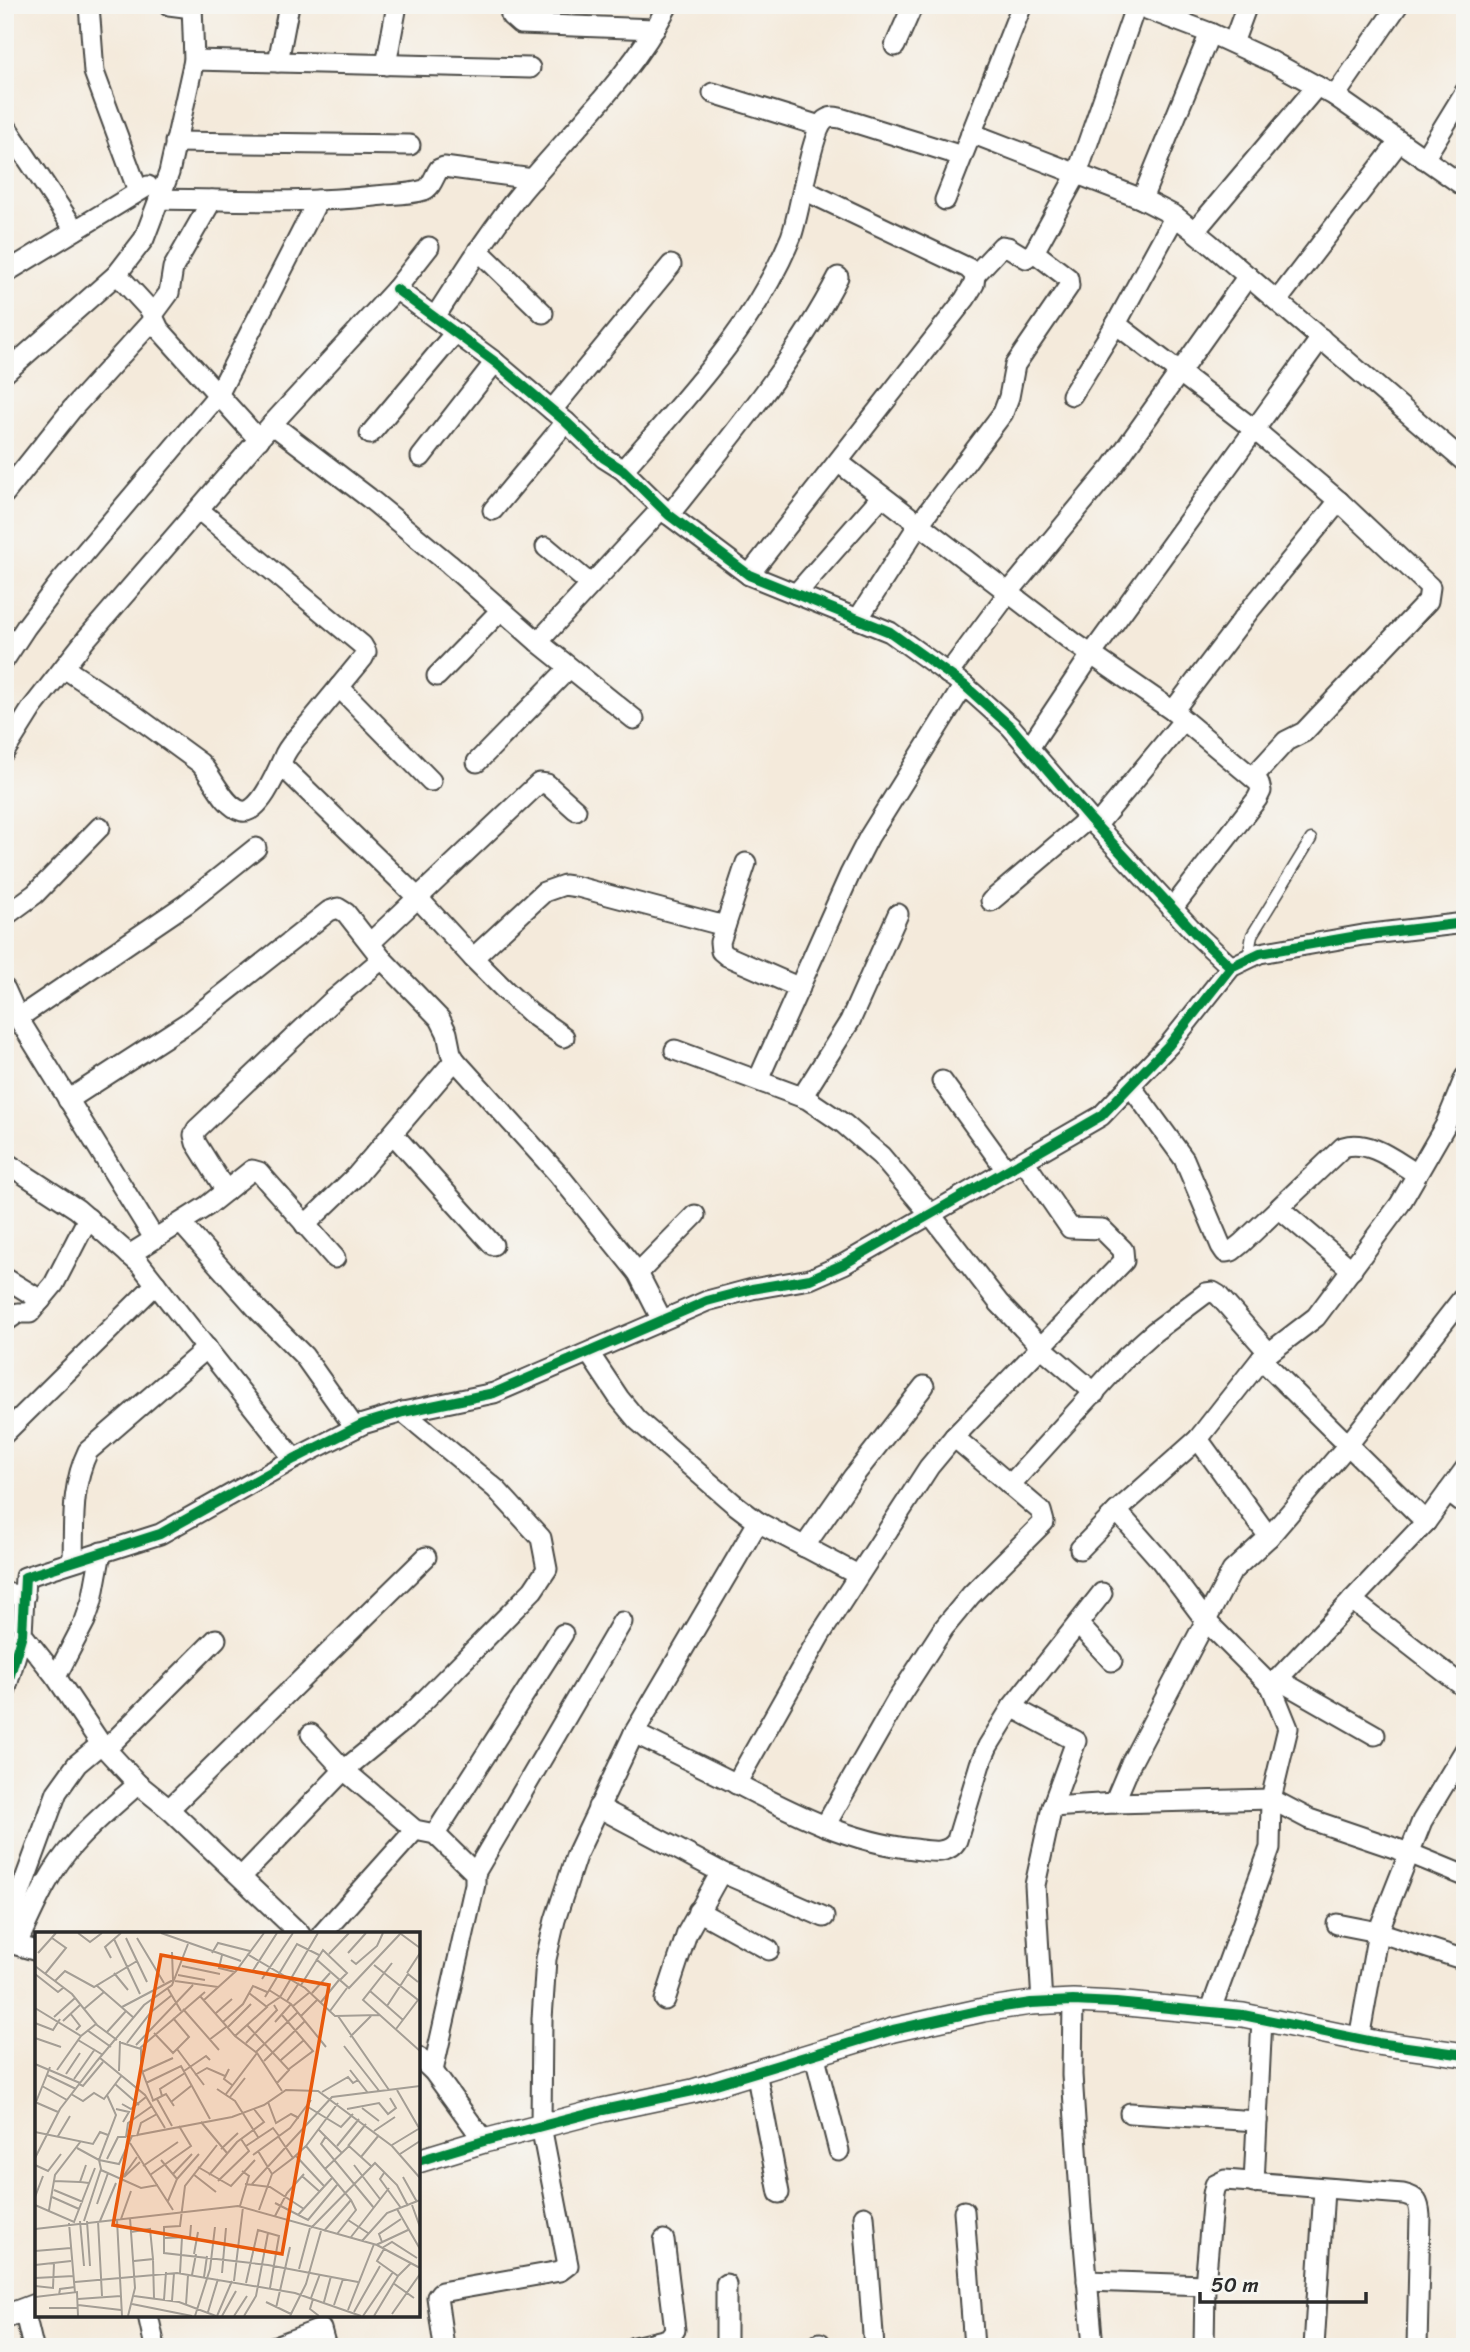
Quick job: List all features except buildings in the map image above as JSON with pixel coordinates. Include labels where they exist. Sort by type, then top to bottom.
[{"type":"street","points":[[89,5],[94,72],[138,191]]},
{"type":"street","points":[[5,373],[117,274],[144,239],[169,173],[194,60],[192,7],[169,5]]},
{"type":"street","points":[[278,62],[289,5]]},
{"type":"street","points":[[386,65],[397,5]]},
{"type":"street","points":[[510,5],[512,16],[520,24],[655,29]]},
{"type":"street","points":[[435,317],[478,250],[533,179],[620,79],[655,29],[668,5]]},
{"type":"street","points":[[895,46],[913,5]]},
{"type":"street","points":[[945,200],[1022,5]]},
{"type":"street","points":[[749,575],[965,299],[974,285],[975,275],[1002,246],[1026,258],[1034,252],[1077,174],[1136,5],[1233,43],[1317,86],[1465,187]]},
{"type":"street","points":[[1233,43],[1247,5]]},
{"type":"street","points":[[1335,96],[1398,5]]},
{"type":"street","points":[[1142,199],[1210,33]]},
{"type":"street","points":[[194,60],[530,68]]},
{"type":"street","points":[[1195,231],[1317,86]]},
{"type":"street","points":[[1424,159],[1465,92]]},
{"type":"street","points":[[713,93],[820,126]]},
{"type":"street","points":[[623,470],[699,382],[755,307],[779,267],[795,226],[820,126],[829,118],[840,118],[962,156]]},
{"type":"street","points":[[5,125],[75,230]]},
{"type":"street","points":[[971,133],[1142,199],[1175,216],[1465,462]]},
{"type":"street","points":[[175,142],[410,145]]},
{"type":"street","points":[[1277,301],[1399,142]]},
{"type":"street","points":[[159,199],[318,200],[424,190],[431,184],[439,169],[444,167],[533,179]]},
{"type":"street","points":[[5,273],[169,173]]},
{"type":"street","points":[[804,190],[968,268],[975,275]]},
{"type":"street","points":[[5,493],[72,409],[153,318],[169,293],[173,268],[212,200]]},
{"type":"street","points":[[5,659],[60,582],[218,396],[318,200]]},
{"type":"street","points":[[1072,394],[1116,324],[1175,216]]},
{"type":"street","points":[[5,751],[32,708],[64,668],[272,424],[396,289],[429,247]]},
{"type":"street","points":[[478,250],[543,313]]},
{"type":"street","points":[[858,619],[919,524],[1003,413],[1015,365],[1069,286],[1070,280],[1066,276],[1034,252]]},
{"type":"street","points":[[493,510],[671,265]]},
{"type":"street","points":[[117,274],[159,329],[259,440]]},
{"type":"street","points":[[758,1080],[850,874],[956,679],[1009,593],[1113,466],[1248,276]]},
{"type":"street","points":[[538,642],[590,584],[665,512],[754,406],[817,317],[838,277]]},
{"type":"street","points":[[396,289],[495,362],[604,458],[623,470],[665,512],[749,575],[890,632],[956,679],[1011,727],[1093,822],[1196,934],[1239,963]]},
{"type":"street","points":[[1116,324],[1256,431],[1339,501],[1429,584],[1430,597],[1304,732],[1286,741],[1253,777]]},
{"type":"street","points":[[370,434],[454,334]]},
{"type":"street","points":[[1029,748],[1091,655],[1321,338]]},
{"type":"street","points":[[421,457],[495,362]]},
{"type":"street","points":[[272,424],[369,498],[569,668],[634,719]]},
{"type":"street","points":[[838,462],[1091,655],[1178,716],[1261,786],[1257,799],[1172,909]]},
{"type":"street","points":[[796,594],[883,496]]},
{"type":"street","points":[[992,901],[1093,822],[1178,716],[1249,611],[1339,501]]},
{"type":"street","points":[[64,668],[200,763],[218,790],[240,811],[252,809],[270,787],[289,747],[365,655],[362,645],[200,510]]},
{"type":"street","points":[[546,547],[590,584]]},
{"type":"street","points":[[437,676],[502,610]]},
{"type":"street","points":[[477,762],[569,668]]},
{"type":"street","points":[[339,687],[431,781]]},
{"type":"street","points":[[281,765],[417,897],[473,958],[530,1013],[564,1037]]},
{"type":"street","points":[[370,943],[539,783],[547,784],[576,810]]},
{"type":"street","points":[[5,916],[35,894],[100,827]]},
{"type":"street","points":[[18,1018],[186,904],[256,848]]},
{"type":"street","points":[[746,863],[720,942],[722,953],[800,988]]},
{"type":"street","points":[[473,958],[544,892],[564,885],[725,926]]},
{"type":"street","points":[[68,1100],[187,1023],[329,911],[338,908],[382,959],[440,1019],[455,1060],[558,1174],[638,1273],[662,1320]]},
{"type":"street","points":[[802,1097],[849,1021],[898,914]]},
{"type":"street","points":[[5,1692],[22,1633],[15,1594],[25,1577],[160,1534],[355,1428],[403,1412],[494,1393],[707,1301],[752,1289],[810,1279],[844,1264],[1101,1116],[1169,1045],[1239,963],[1260,953],[1350,937],[1465,923]]},
{"type":"street","points":[[226,1191],[196,1143],[194,1135],[197,1129],[332,1001],[382,959]]},
{"type":"street","points":[[5,989],[18,1018],[154,1238]]},
{"type":"street","points":[[675,1050],[802,1097],[824,1108],[874,1149],[931,1215],[983,1286],[1040,1346],[1095,1393]]},
{"type":"street","points":[[305,1224],[340,1192],[455,1060]]},
{"type":"street","points":[[1080,1549],[1117,1511],[1198,1438],[1265,1356],[1316,1317],[1399,1204],[1445,1126],[1465,1077]]},
{"type":"street","points":[[942,1082],[1007,1171]]},
{"type":"street","points":[[1130,1085],[1184,1159],[1223,1250],[1232,1251],[1280,1209],[1343,1147],[1363,1144],[1417,1174]]},
{"type":"street","points":[[393,1133],[493,1245]]},
{"type":"street","points":[[736,1784],[820,1635],[929,1467],[1040,1346],[1121,1266],[1125,1258],[1123,1250],[1102,1229],[1070,1228],[1024,1161]]},
{"type":"street","points":[[5,1162],[88,1218],[130,1255],[294,1459]]},
{"type":"street","points":[[130,1255],[181,1223],[248,1172],[256,1171],[335,1258]]},
{"type":"street","points":[[1280,1209],[1352,1270]]},
{"type":"street","points":[[638,1273],[695,1215]]},
{"type":"street","points":[[5,1322],[18,1313],[30,1313],[41,1300],[62,1272],[88,1218]]},
{"type":"street","points":[[181,1223],[258,1310],[304,1356],[355,1428]]},
{"type":"street","points":[[5,1278],[41,1300]]},
{"type":"street","points":[[5,1433],[156,1284]]},
{"type":"street","points":[[1010,1485],[1126,1357],[1210,1292],[1218,1295],[1265,1356],[1347,1446],[1426,1522]]},
{"type":"street","points":[[1114,1803],[1131,1763],[1232,1571],[1269,1536],[1347,1446],[1465,1295]]},
{"type":"street","points":[[73,1561],[75,1494],[81,1465],[88,1451],[207,1348]]},
{"type":"street","points":[[589,1353],[637,1420],[733,1503],[758,1522],[858,1575]]},
{"type":"street","points":[[804,1547],[853,1477],[924,1386]]},
{"type":"street","points":[[241,1877],[344,1770],[405,1720],[533,1590],[547,1569],[541,1538],[496,1489],[403,1412]]},
{"type":"street","points":[[825,1826],[897,1700],[943,1629],[971,1595],[1042,1526],[1044,1518],[1041,1511],[954,1437]]},
{"type":"street","points":[[1198,1438],[1269,1536]]},
{"type":"street","points":[[1274,1683],[1426,1522],[1465,1469]]},
{"type":"street","points":[[1448,1492],[1465,1505]]},
{"type":"street","points":[[1117,1511],[1161,1562],[1206,1621],[1274,1683],[1374,1734]]},
{"type":"street","points":[[444,2347],[437,2297],[441,2292],[560,2271],[568,2265],[541,2126],[542,2019],[546,1959],[555,1920],[576,1856],[634,1733],[758,1522]]},
{"type":"street","points":[[56,1677],[89,1611],[101,1552]]},
{"type":"street","points":[[169,1809],[426,1557]]},
{"type":"street","points":[[634,1733],[736,1784],[856,1838],[936,1852],[950,1849],[957,1840],[988,1746],[1012,1707],[1102,1593]]},
{"type":"street","points":[[1352,1601],[1465,1688]]},
{"type":"street","points":[[484,2141],[426,2064],[475,1884],[475,1873],[622,1622]]},
{"type":"street","points":[[1078,1624],[1112,1661]]},
{"type":"street","points":[[22,1633],[103,1746],[138,1784],[169,1809],[298,1932]]},
{"type":"street","points":[[435,1834],[564,1634]]},
{"type":"street","points":[[9,1940],[57,1792],[77,1764],[103,1746],[216,1639]]},
{"type":"street","points":[[1210,2012],[1270,1848],[1271,1798],[1288,1728],[1274,1683]]},
{"type":"street","points":[[1012,1707],[1076,1741],[1052,1807],[1035,1885],[1042,2003]]},
{"type":"street","points":[[311,1734],[344,1770],[415,1830],[435,1834],[475,1873]]},
{"type":"street","points":[[1359,2039],[1378,1932],[1422,1821],[1465,1750]]},
{"type":"street","points":[[9,1940],[74,1843],[138,1784]]},
{"type":"street","points":[[1052,1807],[1271,1798],[1309,1819],[1409,1853],[1465,1876]]},
{"type":"street","points":[[598,1807],[721,1872],[824,1917]]},
{"type":"street","points":[[324,1932],[415,1830]]},
{"type":"street","points":[[665,2000],[681,1949],[698,1911],[721,1872]]},
{"type":"street","points":[[698,1911],[769,1950]]},
{"type":"street","points":[[1337,1923],[1378,1932],[1465,1960]]},
{"type":"street","points":[[9,1940],[35,1950]]},
{"type":"street","points":[[1073,2001],[1072,2075],[1093,2347]]},
{"type":"street","points":[[420,2160],[603,2110],[693,2091],[893,2030],[983,2010],[1042,2003],[1073,2001],[1210,2012],[1465,2055]]},
{"type":"street","points":[[1254,2183],[1262,2019]]},
{"type":"street","points":[[814,2053],[839,2151]]},
{"type":"street","points":[[756,2071],[779,2193]]},
{"type":"street","points":[[1130,2113],[1257,2121]]},
{"type":"street","points":[[1204,2347],[1205,2285],[1215,2185],[1225,2180],[1324,2190],[1403,2194],[1415,2198],[1418,2202],[1417,2347]]},
{"type":"street","points":[[1314,2347],[1324,2190]]},
{"type":"street","points":[[964,2211],[974,2347]]},
{"type":"street","points":[[864,2216],[874,2347]]},
{"type":"street","points":[[634,2347],[668,2339],[675,2330],[664,2240]]},
{"type":"street","points":[[1087,2281],[1205,2285]]},
{"type":"street","points":[[726,2284],[726,2347]]},
{"type":"street","points":[[22,2311],[33,2347]]},
{"type":"street","points":[[148,2317],[155,2347]]},
{"type":"street","points":[[272,2347],[322,2330]]},
{"type":"lane","points":[[1239,963],[1252,935],[1311,839]]},
{"type":"cycle path","points":[[396,289],[495,362],[604,458],[623,470],[669,515],[749,575],[890,632],[964,685],[1011,727],[1089,818],[1196,934],[1231,967]]},
{"type":"cycle path","points":[[5,1692],[22,1634],[25,1577],[160,1534],[294,1459],[363,1424],[403,1412],[494,1393],[707,1301],[752,1289],[810,1279],[844,1264],[1101,1116],[1169,1045],[1231,967],[1260,953],[1363,935],[1465,923]]},
{"type":"cycle path","points":[[420,2160],[603,2110],[693,2091],[893,2030],[983,2010],[1031,2003],[1116,2003],[1243,2015],[1378,2043],[1465,2055]]}]
